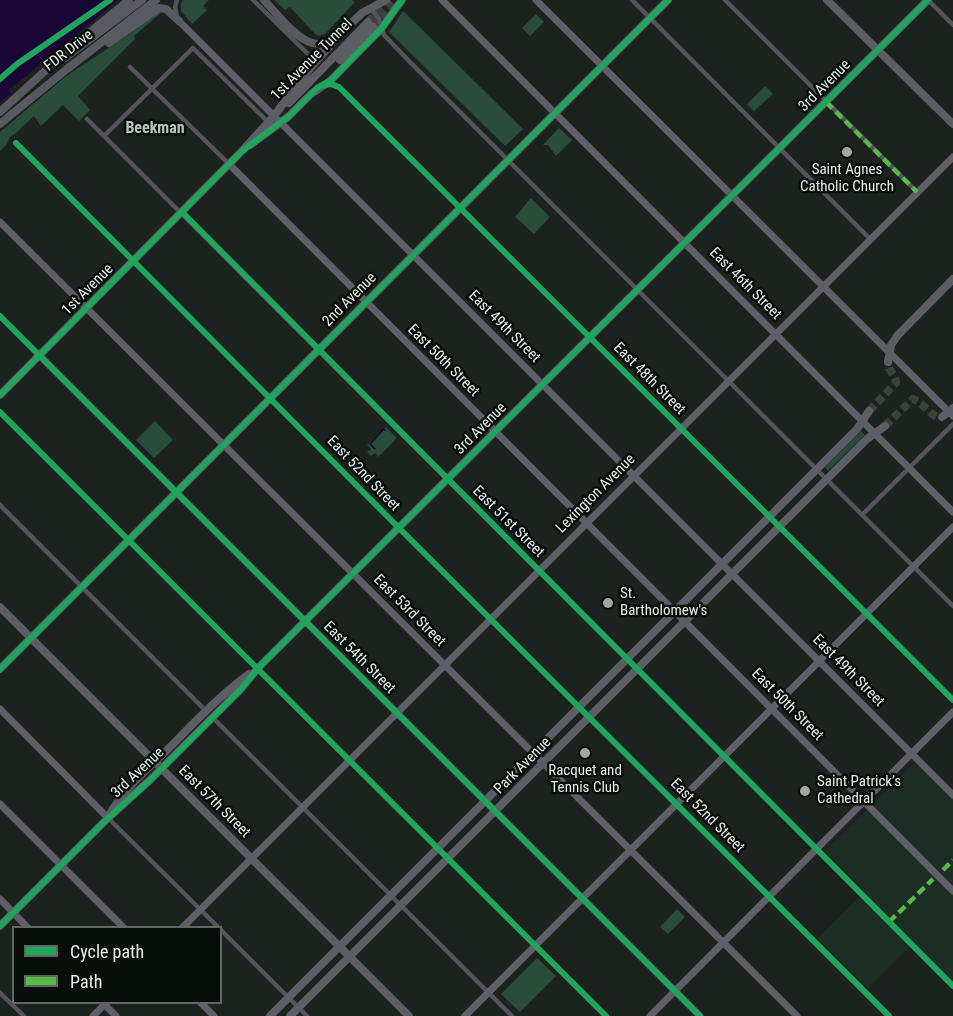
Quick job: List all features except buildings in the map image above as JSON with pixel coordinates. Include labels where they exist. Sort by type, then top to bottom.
[{"type":"highway","name":"FDR Drive","points":[[0,112],[129,0]]},
{"type":"highway","points":[[49,68],[71,55],[142,0]]},
{"type":"highway","name":"FDR Drive","points":[[0,124],[156,0]]},
{"type":"highway","points":[[264,0],[311,44],[325,43]]},
{"type":"highway","points":[[82,57],[108,44],[159,8],[166,9],[179,21]]},
{"type":"main road","name":"1st Avenue","points":[[0,395],[242,151],[277,119],[311,67],[345,29],[362,13],[386,0]]},
{"type":"main road","name":"1st Avenue","points":[[242,151],[268,122],[288,117],[311,94],[324,85],[374,26],[402,0]]},
{"type":"main road","name":"East 46th Street","points":[[442,0],[953,512]]},
{"type":"main road","points":[[536,0],[953,416]]},
{"type":"main road","name":"2nd Avenue","points":[[0,669],[668,0]]},
{"type":"main road","points":[[827,0],[953,124]]},
{"type":"main road","name":"3rd Avenue","points":[[0,926],[108,818],[150,780],[240,690],[258,668],[928,0]]},
{"type":"main road","name":"East 49th Street","points":[[179,21],[953,795]]},
{"type":"main road","name":"1st Avenue Tunnel","points":[[277,119],[339,54],[374,26]]},
{"type":"main road","name":"Lexington Avenue","points":[[183,926],[953,157]]},
{"type":"main road","name":"East 50th Street","points":[[229,164],[953,891]]},
{"type":"main road","name":"East 53rd Street","points":[[0,222],[796,1016]]},
{"type":"main road","points":[[888,362],[895,338],[953,279]]},
{"type":"main road","name":"East 54th Street","points":[[39,355],[700,1016]]},
{"type":"main road","points":[[942,417],[953,408]]},
{"type":"main road","name":"Park Avenue","points":[[270,1016],[857,429],[869,411]]},
{"type":"main road","name":"Park Avenue","points":[[290,1016],[867,439],[885,426]]},
{"type":"main road","points":[[465,1016],[953,527]]},
{"type":"main road","name":"East 57th Street","points":[[0,607],[410,1016]]},
{"type":"main road","name":"3rd Avenue","points":[[108,818],[118,799],[206,711],[235,684],[258,668]]},
{"type":"main road","points":[[0,709],[108,818]]},
{"type":"main road","points":[[650,1016],[953,712]]},
{"type":"main road","points":[[131,786],[150,780]]},
{"type":"main road","points":[[0,804],[123,926]]},
{"type":"main road","points":[[0,899],[27,926]]},
{"type":"main road","points":[[93,1016],[104,1004]]},
{"type":"main road","points":[[106,1004],[116,1016]]},
{"type":"main road","points":[[202,1004],[214,1016]]},
{"type":"street","points":[[177,0],[175,12],[179,21]]},
{"type":"street","points":[[253,0],[310,56],[315,54],[335,33],[345,29]]},
{"type":"street","points":[[632,0],[870,239]]},
{"type":"street","points":[[725,0],[917,192]]},
{"type":"street","points":[[928,0],[953,26]]},
{"type":"street","points":[[371,9],[379,19],[374,26],[953,606]]},
{"type":"street","points":[[105,135],[193,48],[268,122]]},
{"type":"street","name":"East 50th Street","points":[[130,67],[229,164]]},
{"type":"street","name":"East 48th Street","points":[[324,85],[331,84],[339,87],[953,700]]},
{"type":"street","name":"East 51st Street","points":[[87,118],[953,986]]},
{"type":"street","name":"East 52nd Street","points":[[16,143],[889,1016]]},
{"type":"street","name":"East 54th Street","points":[[0,316],[39,355]]},
{"type":"street","points":[[0,412],[606,1016]]},
{"type":"street","points":[[862,515],[953,424]]},
{"type":"street","points":[[0,505],[512,1016]]},
{"type":"street","points":[[108,818],[218,926]]},
{"type":"street","points":[[222,930],[307,1016]]},
{"type":"street","points":[[0,993],[24,1016]]},
{"type":"shaded area","points":[[0,0],[118,0],[9,90],[11,93],[0,102]]},
{"type":"shaded area","points":[[913,764],[918,766],[947,795],[953,789],[953,982],[914,943],[868,988],[818,938],[865,891],[827,852],[827,849]]},
{"type":"green space","points":[[183,0],[209,0],[203,6],[207,10],[192,24],[181,11]]},
{"type":"green space","points":[[274,0],[353,0],[355,2],[325,34],[319,36],[290,7],[285,10]]},
{"type":"green space","points":[[403,11],[523,129],[505,146],[389,32]]},
{"type":"green space","points":[[158,12],[162,12],[134,36],[135,39],[78,96],[90,110],[79,121],[63,105],[41,126],[34,116],[10,137],[0,151],[0,132],[65,77]]},
{"type":"green space","points":[[536,14],[544,22],[530,36],[522,28]]},
{"type":"green space","points":[[765,86],[773,94],[754,111],[747,104]]},
{"type":"green space","points":[[559,128],[572,140],[556,156],[548,145],[543,145]]},
{"type":"green space","points":[[531,198],[550,217],[534,234],[515,217]]},
{"type":"green space","points":[[155,421],[173,440],[154,458],[136,440]]},
{"type":"green space","points":[[386,427],[397,438],[378,457],[375,453],[371,456],[367,452],[371,449],[367,445]]},
{"type":"green space","points":[[861,431],[865,435],[828,471],[825,467]]},
{"type":"green space","points":[[677,909],[685,917],[668,934],[660,927]]},
{"type":"green space","points":[[537,958],[556,976],[520,1012],[501,994]]},
{"type":"waterway","points":[[375,449],[370,444],[385,430]]},
{"type":"tunnel","points":[[368,22],[390,0]]},
{"type":"tunnel","points":[[373,27],[395,5]]},
{"type":"tunnel","points":[[869,411],[896,383],[888,362]]},
{"type":"tunnel","points":[[885,426],[913,399],[934,415],[942,417]]},
{"type":"marked path","points":[[826,102],[917,192]]},
{"type":"marked path","points":[[943,870],[953,860]]},
{"type":"marked path","points":[[889,922],[933,879]]},
{"type":"cycle path","points":[[0,79],[17,64],[110,0]]},
{"type":"cycle path","points":[[0,395],[242,151],[288,117],[317,88],[330,81],[381,29],[402,0]]},
{"type":"cycle path","points":[[0,669],[668,0]]},
{"type":"cycle path","points":[[0,926],[108,818],[150,780],[240,690],[258,668],[928,0]]},
{"type":"cycle path","points":[[324,85],[331,84],[339,87],[953,700]]},
{"type":"cycle path","points":[[16,143],[889,1016]]},
{"type":"cycle path","points":[[182,212],[953,986]]},
{"type":"cycle path","points":[[0,316],[700,1016]]},
{"type":"cycle path","points":[[0,412],[606,1016]]},
{"type":"place","name":"Saint Agnes Catholic Church","points":[[847,152]]},
{"type":"place","name":"St. Bartholomew's","points":[[608,603]]},
{"type":"place","name":"Racquet and Tennis Club","points":[[585,753]]},
{"type":"place","name":"Saint Patrick’s Cathedral","points":[[805,791]]},
{"type":"district","name":"Beekman","points":[[155,129]]}]
